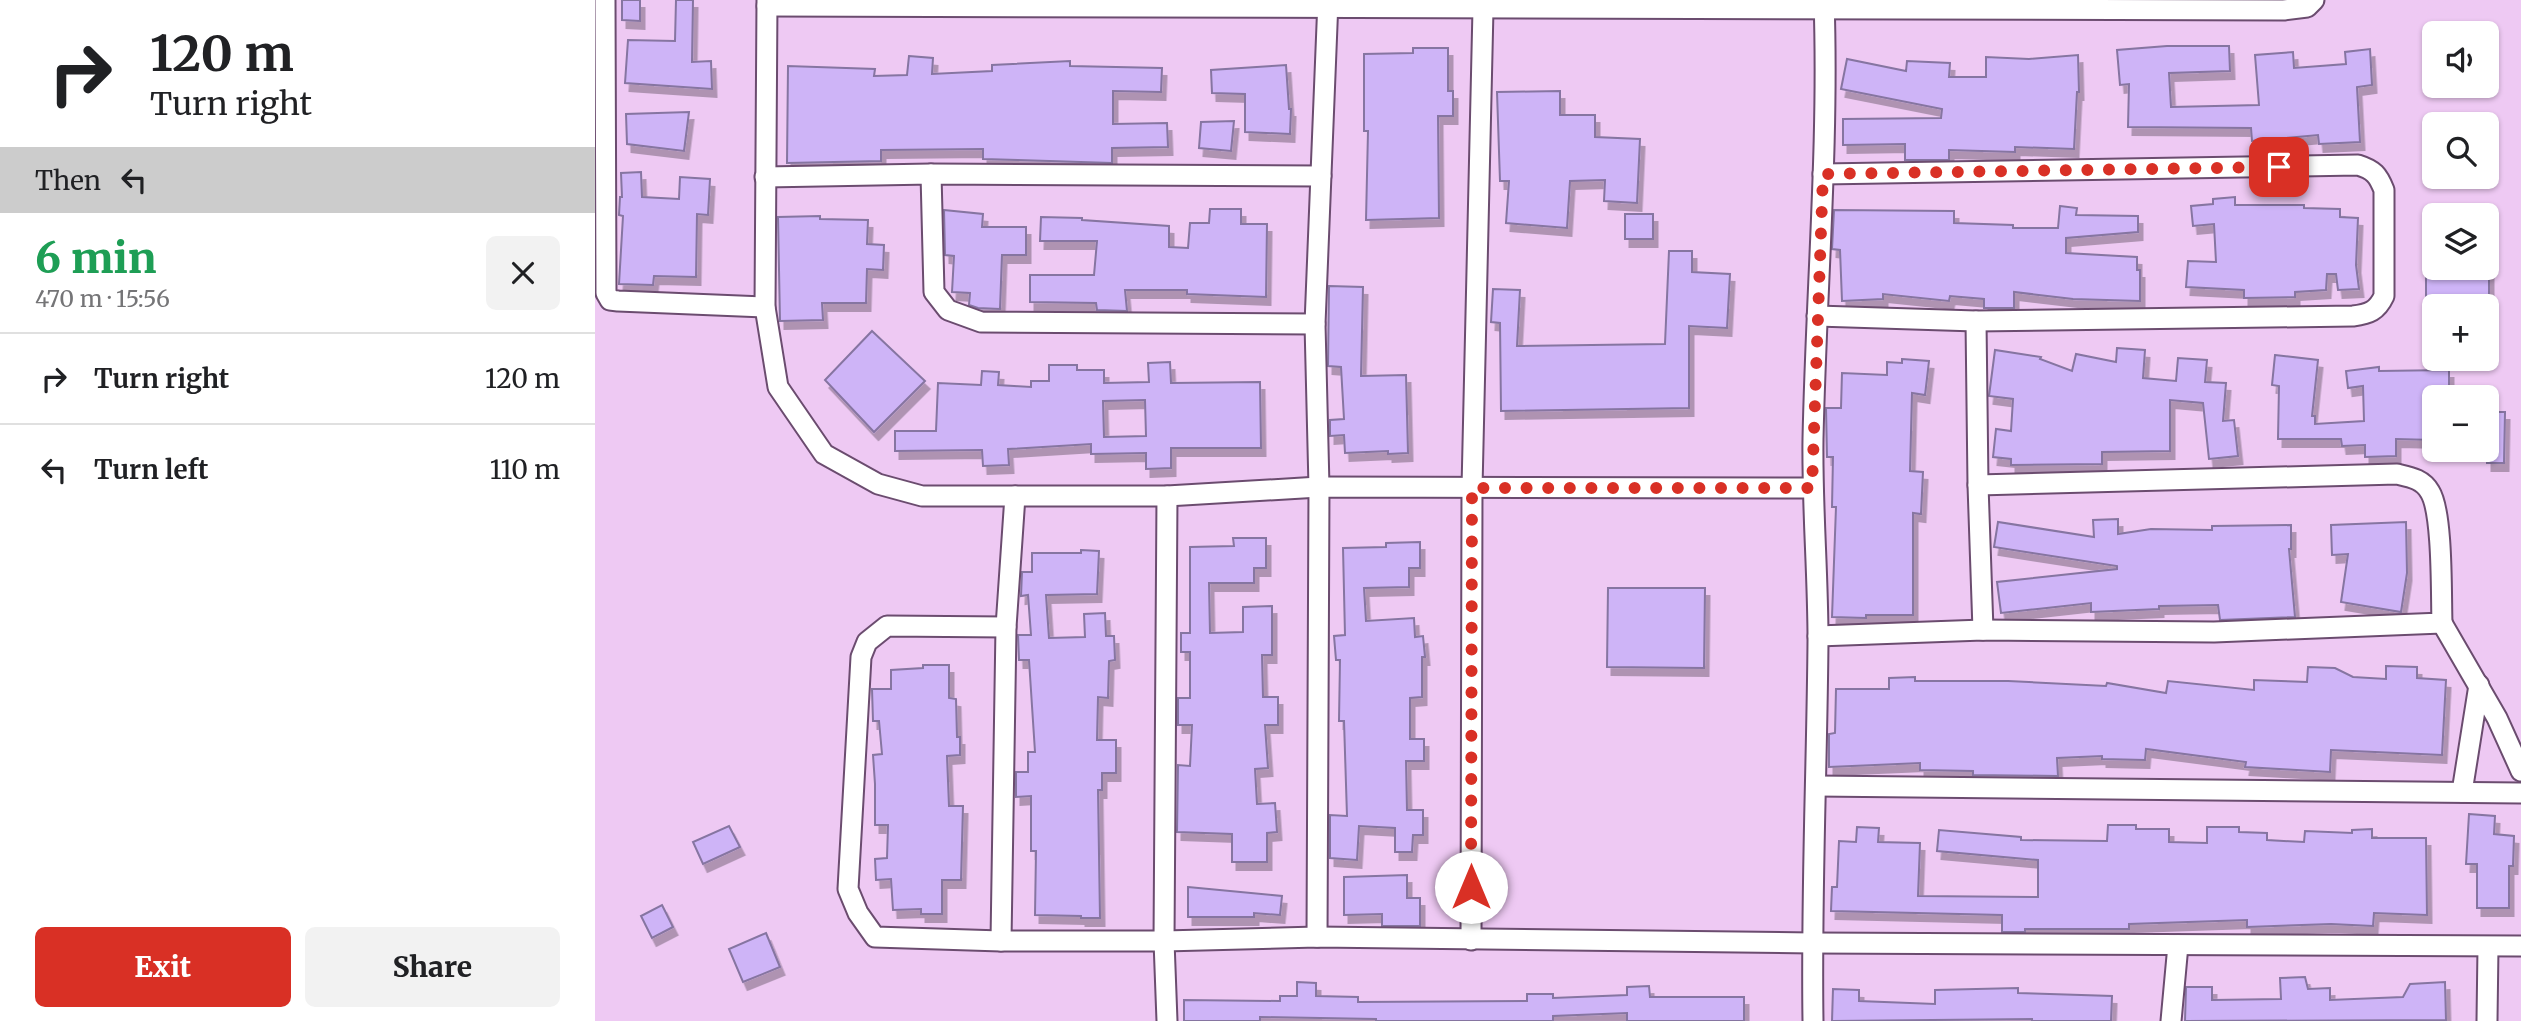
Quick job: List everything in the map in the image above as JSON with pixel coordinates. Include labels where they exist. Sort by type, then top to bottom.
[{"type":"street","points":[[605,0],[606,293],[610,300],[618,301],[765,307]]},
{"type":"street","points":[[1812,488],[1319,487],[1167,496],[922,496],[878,484],[824,454],[778,387],[765,307],[767,3],[1328,5],[1483,9],[1825,6],[2284,10],[2307,7],[2314,0]]},
{"type":"street","points":[[1317,937],[1319,487],[1315,324],[1328,5]]},
{"type":"street","points":[[1813,1021],[1818,636],[1812,488],[1823,174],[1825,6]]},
{"type":"street","points":[[1471,940],[1472,488],[1483,9]]},
{"type":"street","points":[[1817,316],[1976,321],[2339,316],[2368,314],[2379,307],[2384,296],[2384,190],[2378,174],[2358,165],[1823,174]]},
{"type":"street","points":[[765,177],[931,174],[1321,176]]},
{"type":"street","points":[[931,174],[934,292],[948,310],[981,322],[1315,324]]},
{"type":"street","points":[[1976,321],[1983,630]]},
{"type":"street","points":[[1978,485],[2397,474],[2417,479],[2430,491],[2437,510],[2442,623],[2479,685],[2521,771]]},
{"type":"street","points":[[1001,941],[1006,627],[1015,496]]},
{"type":"street","points":[[1167,496],[1164,941],[1167,1021]]},
{"type":"street","points":[[1818,636],[1983,630],[2214,632],[2442,623]]},
{"type":"street","points":[[1006,627],[887,626],[867,642],[861,657],[848,889],[858,913],[875,937],[1001,941],[1317,937],[1812,943],[2521,946]]},
{"type":"street","points":[[2462,792],[2479,685]]},
{"type":"street","points":[[1816,786],[2521,793]]},
{"type":"street","points":[[2171,1021],[2178,945]]},
{"type":"street","points":[[2487,1021],[2488,947]]},
{"type":"building","points":[[622,0],[640,0],[640,21],[622,20]]},
{"type":"building","points":[[676,0],[693,0],[692,62],[711,61],[712,89],[625,83],[628,40],[675,41]]},
{"type":"building","points":[[2167,46],[2229,46],[2230,71],[2169,73],[2171,107],[2259,105],[2255,55],[2293,52],[2294,68],[2346,64],[2345,52],[2370,49],[2372,85],[2357,87],[2360,142],[2319,144],[2318,135],[2252,141],[2251,128],[2128,127],[2129,84],[2120,85],[2117,50]]},
{"type":"building","points":[[1413,48],[1448,48],[1448,91],[1453,91],[1453,116],[1438,116],[1439,218],[1366,220],[1368,131],[1364,131],[1364,54],[1413,53]]},
{"type":"building","points":[[2078,55],[2079,92],[2074,149],[2015,147],[2015,152],[1949,150],[1949,160],[1905,160],[1905,144],[1843,145],[1843,119],[1941,118],[1942,109],[1841,89],[1847,59],[1906,71],[1907,61],[1950,63],[1949,77],[1986,77],[1986,57],[2029,59]]},
{"type":"building","points":[[909,56],[933,58],[932,74],[992,71],[992,65],[1070,61],[1070,66],[1162,68],[1161,92],[1113,91],[1113,124],[1167,123],[1168,147],[1112,148],[1112,163],[983,159],[983,149],[881,150],[881,161],[787,163],[788,66],[875,69],[874,76],[907,75]]},
{"type":"building","points":[[1286,65],[1291,109],[1290,134],[1245,132],[1245,94],[1212,93],[1211,70]]},
{"type":"building","points":[[1560,91],[1560,115],[1595,115],[1595,137],[1640,139],[1637,203],[1604,201],[1605,180],[1570,181],[1567,228],[1506,223],[1509,181],[1500,181],[1497,92]]},
{"type":"building","points":[[689,112],[684,151],[627,144],[626,114]]},
{"type":"building","points":[[1234,121],[1231,151],[1199,148],[1201,122]]},
{"type":"building","points":[[641,172],[642,197],[679,199],[680,177],[710,179],[708,215],[697,214],[696,277],[654,276],[653,285],[619,284],[623,216],[619,215],[622,197],[621,173]]},
{"type":"building","points":[[2235,197],[2235,205],[2304,205],[2304,208],[2340,209],[2340,217],[2358,218],[2356,265],[2359,289],[2338,290],[2336,274],[2327,274],[2326,290],[2295,292],[2295,297],[2244,298],[2244,290],[2186,287],[2188,261],[2216,262],[2214,224],[2193,226],[2191,206],[2213,204],[2213,199]]},
{"type":"building","points":[[2060,206],[2077,208],[2076,215],[2138,216],[2138,232],[2066,238],[2066,253],[2137,257],[2137,270],[2140,270],[2140,301],[2073,299],[2014,292],[2014,308],[1984,308],[1984,299],[1950,296],[1949,301],[1883,294],[1883,299],[1842,301],[1840,250],[1832,249],[1834,210],[1954,211],[1954,223],[2013,225],[2013,228],[2058,228]]},
{"type":"building","points":[[1210,209],[1241,209],[1241,224],[1267,224],[1266,297],[1187,294],[1187,290],[1125,290],[1127,311],[1097,310],[1096,303],[1030,302],[1030,275],[1094,275],[1097,241],[1040,241],[1041,217],[1169,226],[1169,247],[1188,248],[1190,223],[1209,223]]},
{"type":"building","points":[[944,210],[983,214],[982,227],[1026,227],[1026,255],[1002,255],[1000,309],[969,305],[970,293],[952,292],[954,256],[945,255]]},
{"type":"building","points":[[1625,214],[1653,214],[1653,239],[1625,239]]},
{"type":"building","points":[[820,216],[820,219],[868,220],[867,244],[884,245],[883,270],[867,269],[866,303],[822,303],[823,320],[780,321],[778,217]]},
{"type":"building","points":[[1669,251],[1692,251],[1692,272],[1730,274],[1727,328],[1689,326],[1689,408],[1501,411],[1500,323],[1491,322],[1493,289],[1520,290],[1517,346],[1665,344]]},
{"type":"building","points":[[2426,280],[2489,280],[2489,294],[2426,294]]},
{"type":"building","points":[[1329,286],[1363,287],[1361,376],[1406,375],[1408,453],[1345,453],[1344,435],[1330,436],[1330,420],[1344,419],[1341,367],[1328,366]]},
{"type":"building","points":[[872,331],[925,381],[874,432],[825,380]]},
{"type":"building","points":[[2117,348],[2145,350],[2143,378],[2176,381],[2178,358],[2207,360],[2205,382],[2226,383],[2223,421],[2234,420],[2238,456],[2209,459],[2203,403],[2170,400],[2170,451],[2102,452],[2102,464],[2011,465],[2011,459],[1993,457],[1996,429],[2011,431],[2013,399],[1989,396],[1995,350],[2041,357],[2040,359],[2072,371],[2076,354],[2116,362]]},
{"type":"building","points":[[2275,355],[2318,360],[2312,416],[2315,416],[2315,424],[2364,421],[2363,386],[2348,388],[2346,371],[2379,367],[2379,371],[2449,371],[2449,385],[2422,385],[2422,440],[2396,439],[2396,456],[2365,457],[2365,445],[2342,446],[2341,439],[2278,439],[2279,386],[2272,385]]},
{"type":"building","points":[[1902,359],[1929,361],[1925,395],[1912,393],[1910,471],[1923,472],[1921,514],[1913,513],[1913,615],[1832,617],[1836,507],[1832,507],[1833,457],[1827,457],[1826,408],[1841,408],[1842,373],[1887,375],[1887,362],[1902,363]]},
{"type":"building","points":[[1170,362],[1171,383],[1260,382],[1261,448],[1171,448],[1171,468],[1146,469],[1146,453],[1091,454],[1091,444],[1008,449],[1009,465],[983,466],[982,450],[895,451],[895,431],[936,431],[938,383],[981,385],[982,371],[999,372],[998,385],[1031,387],[1031,381],[1049,381],[1049,365],[1077,365],[1077,370],[1104,370],[1104,383],[1149,382],[1148,363]],"holes":[[[1145,400],[1146,436],[1104,437],[1103,401]]]},
{"type":"building","points":[[2499,412],[2505,412],[2504,463],[2487,463],[2499,462]]},
{"type":"building","points":[[2118,519],[2118,534],[2151,529],[2212,530],[2212,526],[2291,525],[2289,549],[2295,617],[2220,620],[2218,605],[2159,606],[2159,609],[2091,612],[2091,603],[2001,613],[1997,582],[2117,569],[2117,566],[1994,547],[1998,522],[2094,537],[2093,520]]},
{"type":"building","points":[[2406,522],[2407,573],[2401,612],[2341,602],[2348,554],[2332,555],[2331,525]]},
{"type":"building","points":[[1233,538],[1266,538],[1266,568],[1254,568],[1254,583],[1209,583],[1210,633],[1243,632],[1243,607],[1272,606],[1272,655],[1262,655],[1263,697],[1278,697],[1278,725],[1265,725],[1268,768],[1255,769],[1257,804],[1275,803],[1277,832],[1267,833],[1267,862],[1232,862],[1232,834],[1177,832],[1178,765],[1190,766],[1192,725],[1178,725],[1178,698],[1190,698],[1190,652],[1181,652],[1181,633],[1190,633],[1190,547],[1234,546]]},
{"type":"building","points":[[1420,542],[1420,568],[1409,568],[1409,587],[1364,588],[1366,621],[1414,618],[1415,637],[1423,636],[1425,657],[1422,657],[1422,697],[1410,698],[1410,739],[1424,739],[1424,761],[1406,761],[1407,810],[1423,810],[1423,835],[1413,835],[1412,852],[1395,852],[1395,828],[1359,826],[1357,860],[1330,858],[1330,815],[1347,816],[1344,721],[1339,721],[1340,660],[1336,660],[1334,636],[1345,635],[1343,548],[1386,547],[1386,543]]},
{"type":"building","points":[[1081,550],[1099,551],[1097,594],[1046,595],[1049,638],[1085,637],[1084,614],[1105,613],[1106,636],[1114,636],[1115,660],[1109,661],[1108,698],[1098,697],[1097,740],[1116,740],[1116,773],[1102,773],[1102,790],[1098,790],[1100,918],[1035,915],[1036,851],[1031,851],[1031,796],[1016,797],[1016,772],[1028,772],[1028,752],[1035,752],[1029,660],[1019,660],[1018,635],[1031,635],[1028,595],[1021,596],[1022,572],[1032,572],[1032,553],[1081,553]]},
{"type":"building","points":[[1608,588],[1705,588],[1704,668],[1607,667]]},
{"type":"building","points":[[923,665],[949,665],[949,698],[956,699],[957,737],[960,737],[960,755],[947,756],[949,806],[963,806],[961,880],[942,880],[942,914],[921,914],[921,909],[893,910],[891,879],[876,880],[875,859],[887,858],[888,825],[875,825],[873,755],[882,754],[879,721],[873,721],[872,689],[891,689],[891,670],[923,668]]},
{"type":"building","points":[[2386,666],[2417,667],[2417,678],[2446,680],[2442,755],[2331,750],[2330,772],[2245,767],[2246,762],[2146,749],[2145,760],[2102,759],[2102,756],[2057,758],[2058,776],[1973,775],[1973,771],[1920,770],[1920,763],[1829,767],[1829,734],[1835,733],[1836,689],[1889,689],[1889,678],[2106,686],[2107,683],[2166,693],[2168,681],[2254,690],[2254,680],[2307,682],[2308,667],[2335,668],[2353,677],[2386,679]]},
{"type":"building","points":[[2469,814],[2495,816],[2494,834],[2514,836],[2513,866],[2509,866],[2509,908],[2477,908],[2477,864],[2466,864]]},
{"type":"building","points":[[2108,825],[2136,825],[2136,829],[2169,829],[2169,842],[2207,843],[2207,827],[2239,827],[2239,832],[2267,833],[2267,840],[2304,842],[2305,831],[2352,833],[2352,830],[2372,829],[2372,838],[2426,838],[2427,915],[2374,913],[2373,926],[2331,924],[2247,927],[2247,920],[2129,924],[2129,929],[2025,929],[2025,932],[2002,932],[2002,915],[1831,911],[1832,887],[1837,887],[1839,841],[1856,842],[1857,827],[1879,828],[1878,842],[1920,843],[1918,896],[2038,897],[2038,860],[1937,851],[1939,830],[2021,837],[2021,840],[2107,841]]},
{"type":"building","points":[[729,826],[740,847],[703,864],[693,842]]},
{"type":"building","points":[[1407,875],[1407,898],[1420,898],[1420,926],[1382,926],[1382,914],[1344,915],[1344,877]]},
{"type":"building","points":[[1188,887],[1282,896],[1280,915],[1254,913],[1254,917],[1188,917]]},
{"type":"building","points":[[662,905],[673,927],[652,938],[641,916]]},
{"type":"building","points":[[766,933],[780,967],[743,982],[729,949]]},
{"type":"building","points":[[2305,977],[2308,989],[2330,988],[2330,1000],[2403,997],[2410,984],[2445,982],[2446,1020],[2185,1021],[2186,987],[2212,987],[2212,1000],[2281,999],[2280,978]]},
{"type":"building","points":[[1297,982],[1316,983],[1316,996],[1358,997],[1358,1002],[1527,1001],[1527,994],[1553,994],[1553,998],[1627,995],[1627,987],[1649,986],[1650,997],[1744,997],[1744,1021],[1627,1021],[1627,1013],[1553,1016],[1553,1021],[1376,1021],[1260,1017],[1260,1021],[1184,1021],[1184,1000],[1280,1001],[1280,996],[1297,996]]},
{"type":"building","points":[[2018,988],[2018,993],[2112,996],[2111,1021],[1832,1021],[1833,989],[1859,990],[1859,1001],[1935,1004],[1935,990]]},
{"type":"route","points":[[1471,887],[1472,488],[1812,488],[1823,174],[2279,167]]}]
